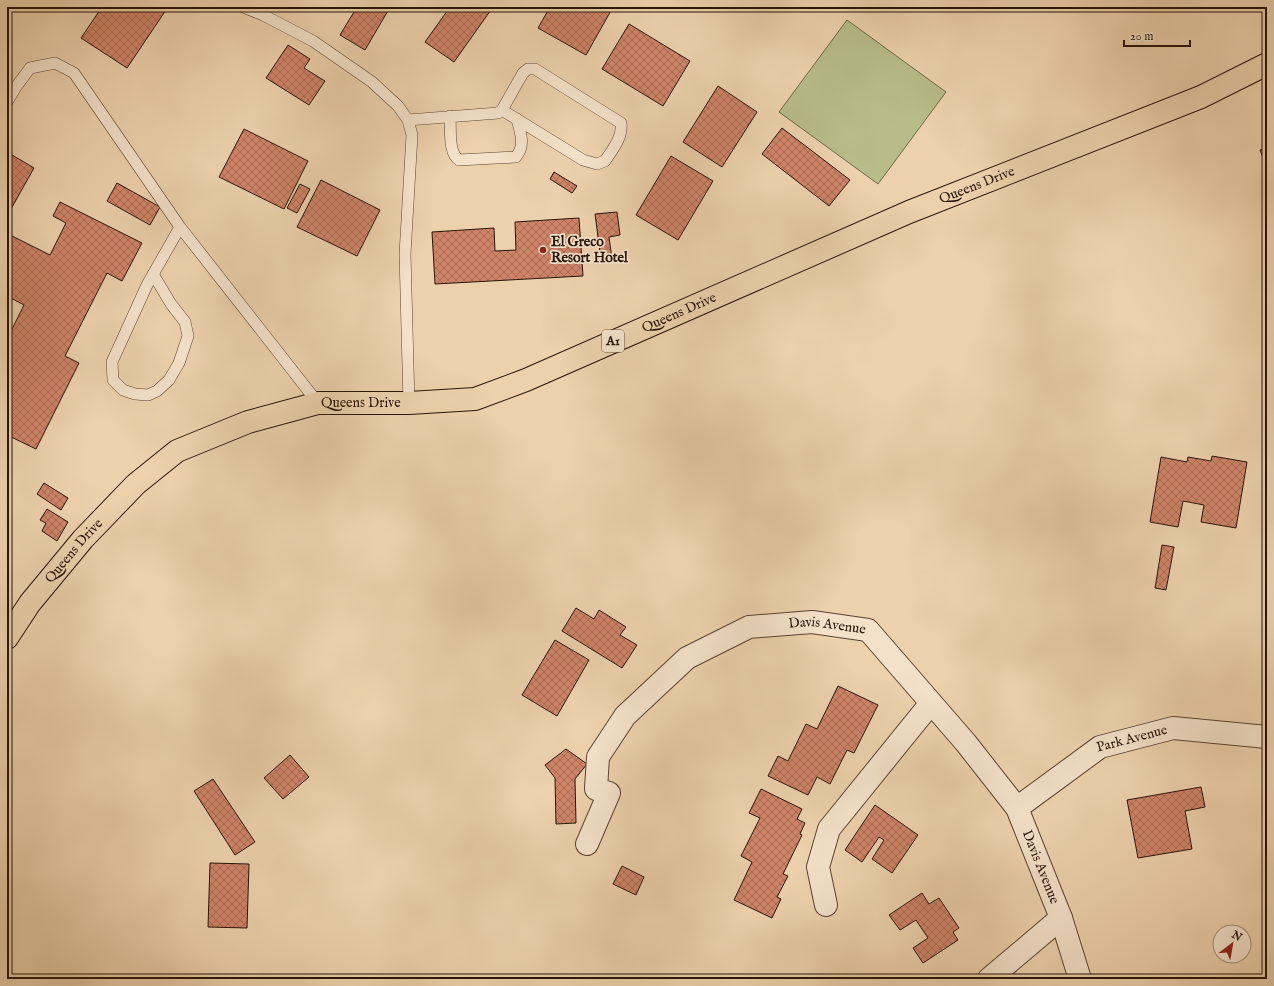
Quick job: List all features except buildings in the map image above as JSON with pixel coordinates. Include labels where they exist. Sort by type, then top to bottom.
[{"type":"main road","name":"Queens Drive","points":[[7,638],[30,603],[83,539],[136,484],[177,451],[248,422],[318,403],[409,403],[475,398],[526,380],[909,212],[1200,97],[1267,64]]},
{"type":"street","name":"Davis Avenue","points":[[587,844],[609,793],[596,788],[598,757],[625,716],[687,658],[749,626],[812,622],[868,630],[966,744],[1017,808],[1061,918],[1080,979]]},
{"type":"street","points":[[826,905],[818,867],[829,830],[931,703]]},
{"type":"street","name":"Park Avenue","points":[[1017,808],[1100,747],[1173,728],[1267,737]]},
{"type":"street","points":[[988,979],[1061,918]]},
{"type":"lane","points":[[243,7],[263,11],[313,41],[372,82],[398,106],[408,120],[412,135],[405,254],[409,403]]},
{"type":"lane","points":[[7,102],[30,68],[54,63],[74,73],[180,227],[318,403]]},
{"type":"lane","points":[[408,120],[498,113],[502,110],[523,73],[528,69],[535,69],[621,123],[622,130],[620,137],[605,161],[597,164],[583,160],[502,110]]},
{"type":"lane","points":[[450,116],[452,152],[455,158],[459,160],[516,156],[521,151],[522,145],[517,119]]},
{"type":"lane","points":[[153,274],[171,304],[185,322],[188,336],[178,363],[169,380],[157,391],[148,395],[135,394],[123,390],[113,380],[112,362],[153,274],[180,227]]},
{"type":"green space","points":[[847,20],[946,92],[878,184],[779,112]]},
{"type":"place","name":"El Greco Resort Hotel","points":[[543,250]]}]
